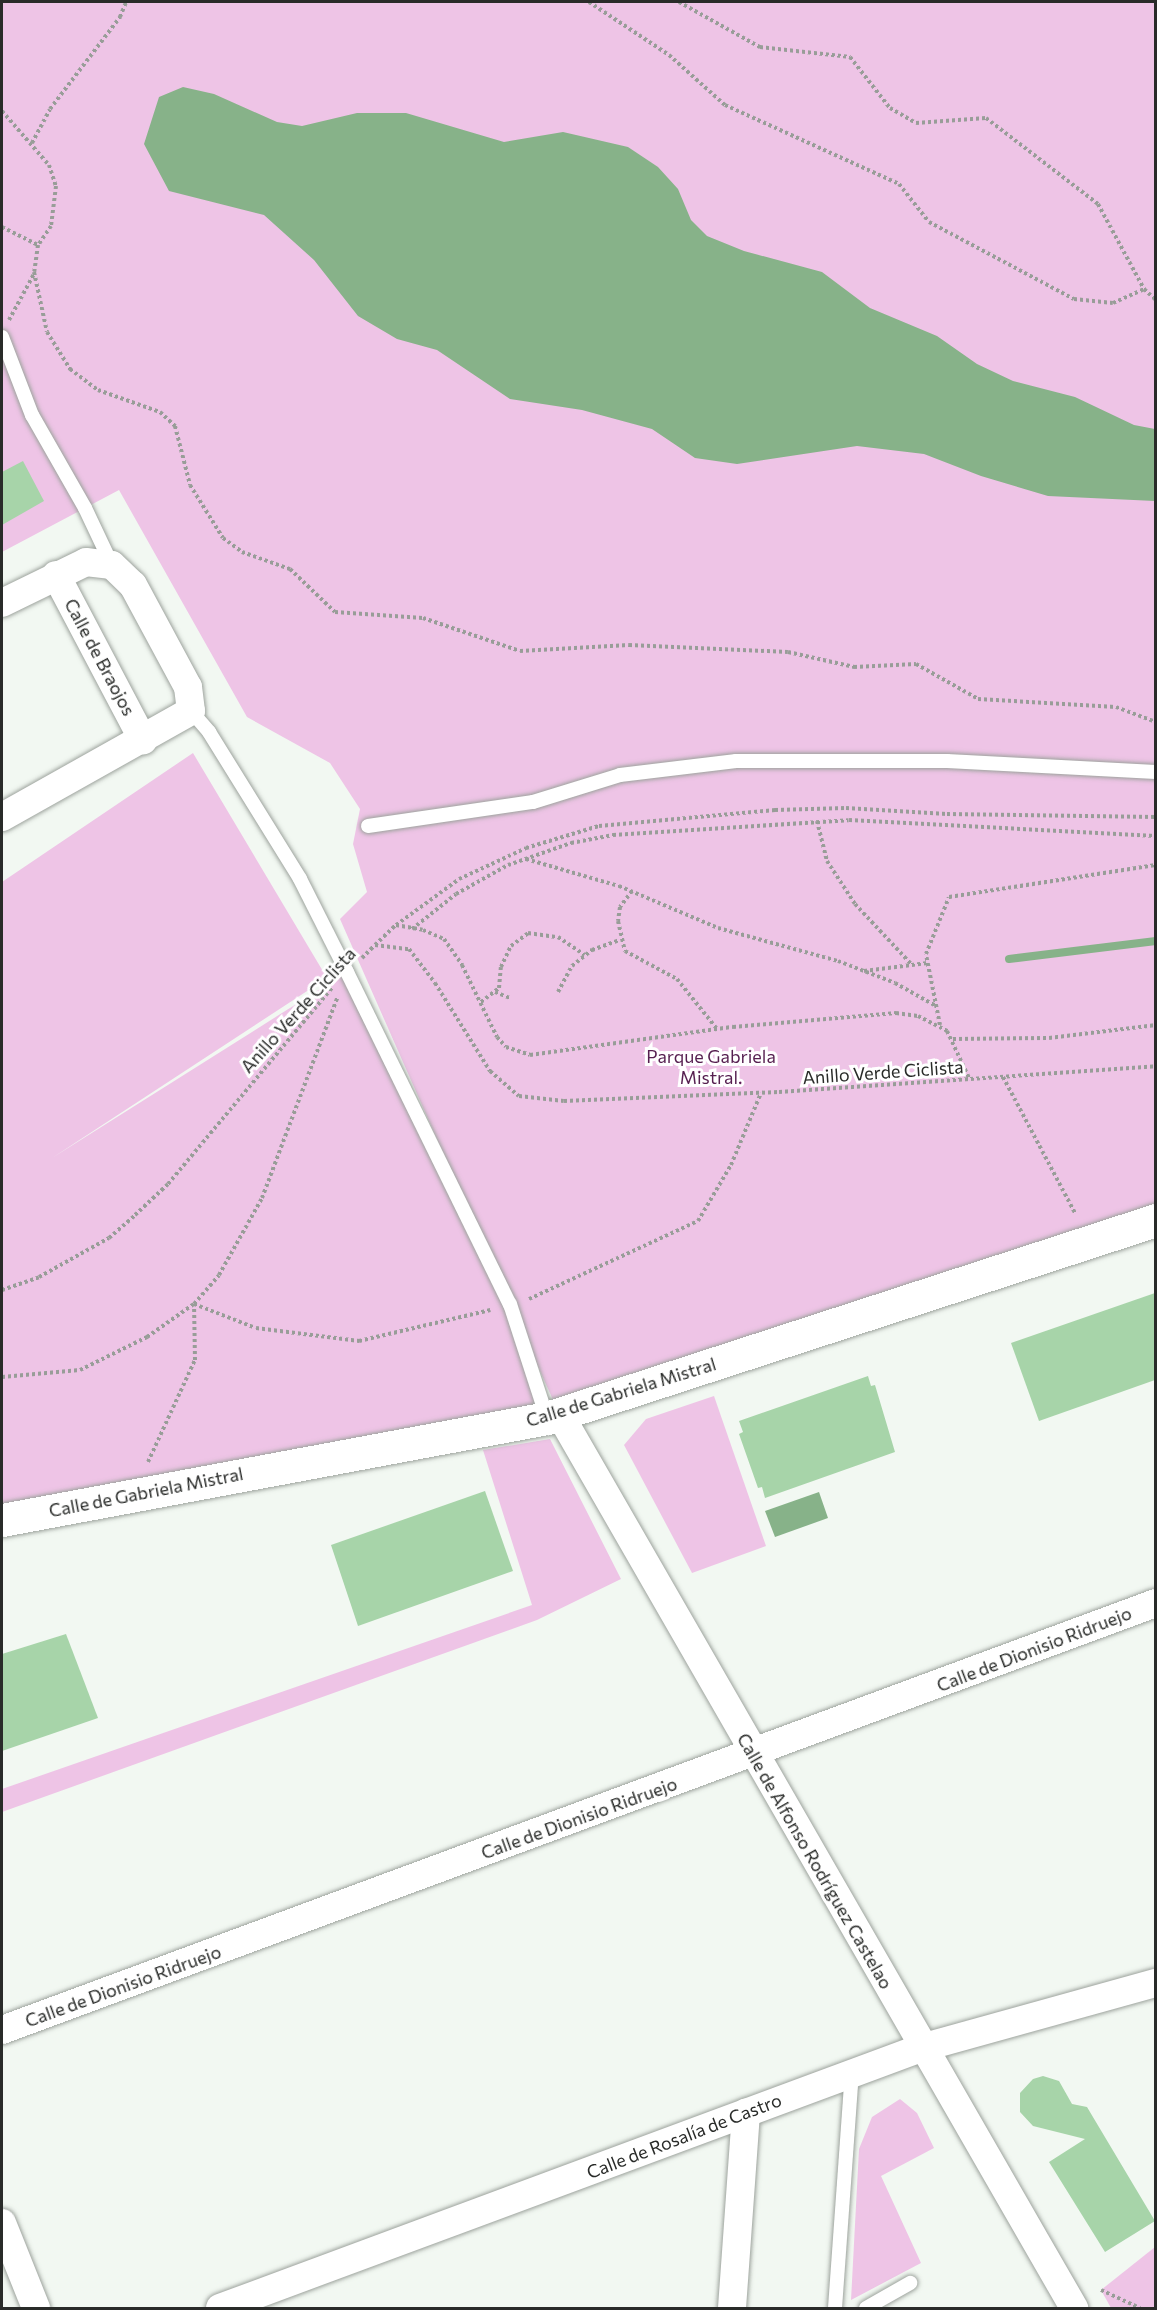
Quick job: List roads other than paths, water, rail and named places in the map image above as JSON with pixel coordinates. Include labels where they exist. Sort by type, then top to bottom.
[{"type":"street","points":[[2,603],[87,562],[111,565],[132,585],[188,687],[191,711],[144,740],[2,817]]},
{"type":"street","name":"Calle de Braojos","points":[[56,575],[144,740]]},
{"type":"street","name":"Calle de Gabriela Mistral","points":[[2,1520],[553,1416],[1155,1220]]},
{"type":"street","name":"Calle de Alfonso Rodríguez Castelao","points":[[553,1416],[754,1754],[921,2048],[1074,2308]]},
{"type":"street","name":"Calle de Dionisio Ridruejo","points":[[2,2030],[1155,1604]]},
{"type":"street","name":"Calle de Rosalía de Castro","points":[[220,2308],[921,2048],[1155,1983]]},
{"type":"street","points":[[732,2308],[746,2113]]},
{"type":"street","points":[[2,2223],[36,2308]]},
{"type":"lane","points":[[4,330],[32,415],[85,508],[111,565]]},
{"type":"lane","points":[[191,711],[210,732],[300,879],[510,1304],[553,1416]]},
{"type":"lane","points":[[368,826],[533,802],[620,775],[736,761],[947,761],[1155,771]]},
{"type":"lane","points":[[835,2308],[852,2072]]},
{"type":"lane","points":[[866,2308],[910,2283]]},
{"type":"waterway","points":[[1009,959],[1156,941]]},
{"type":"park label","name":"Parque Gabriela Mistral.","points":[[711,1067]]}]
